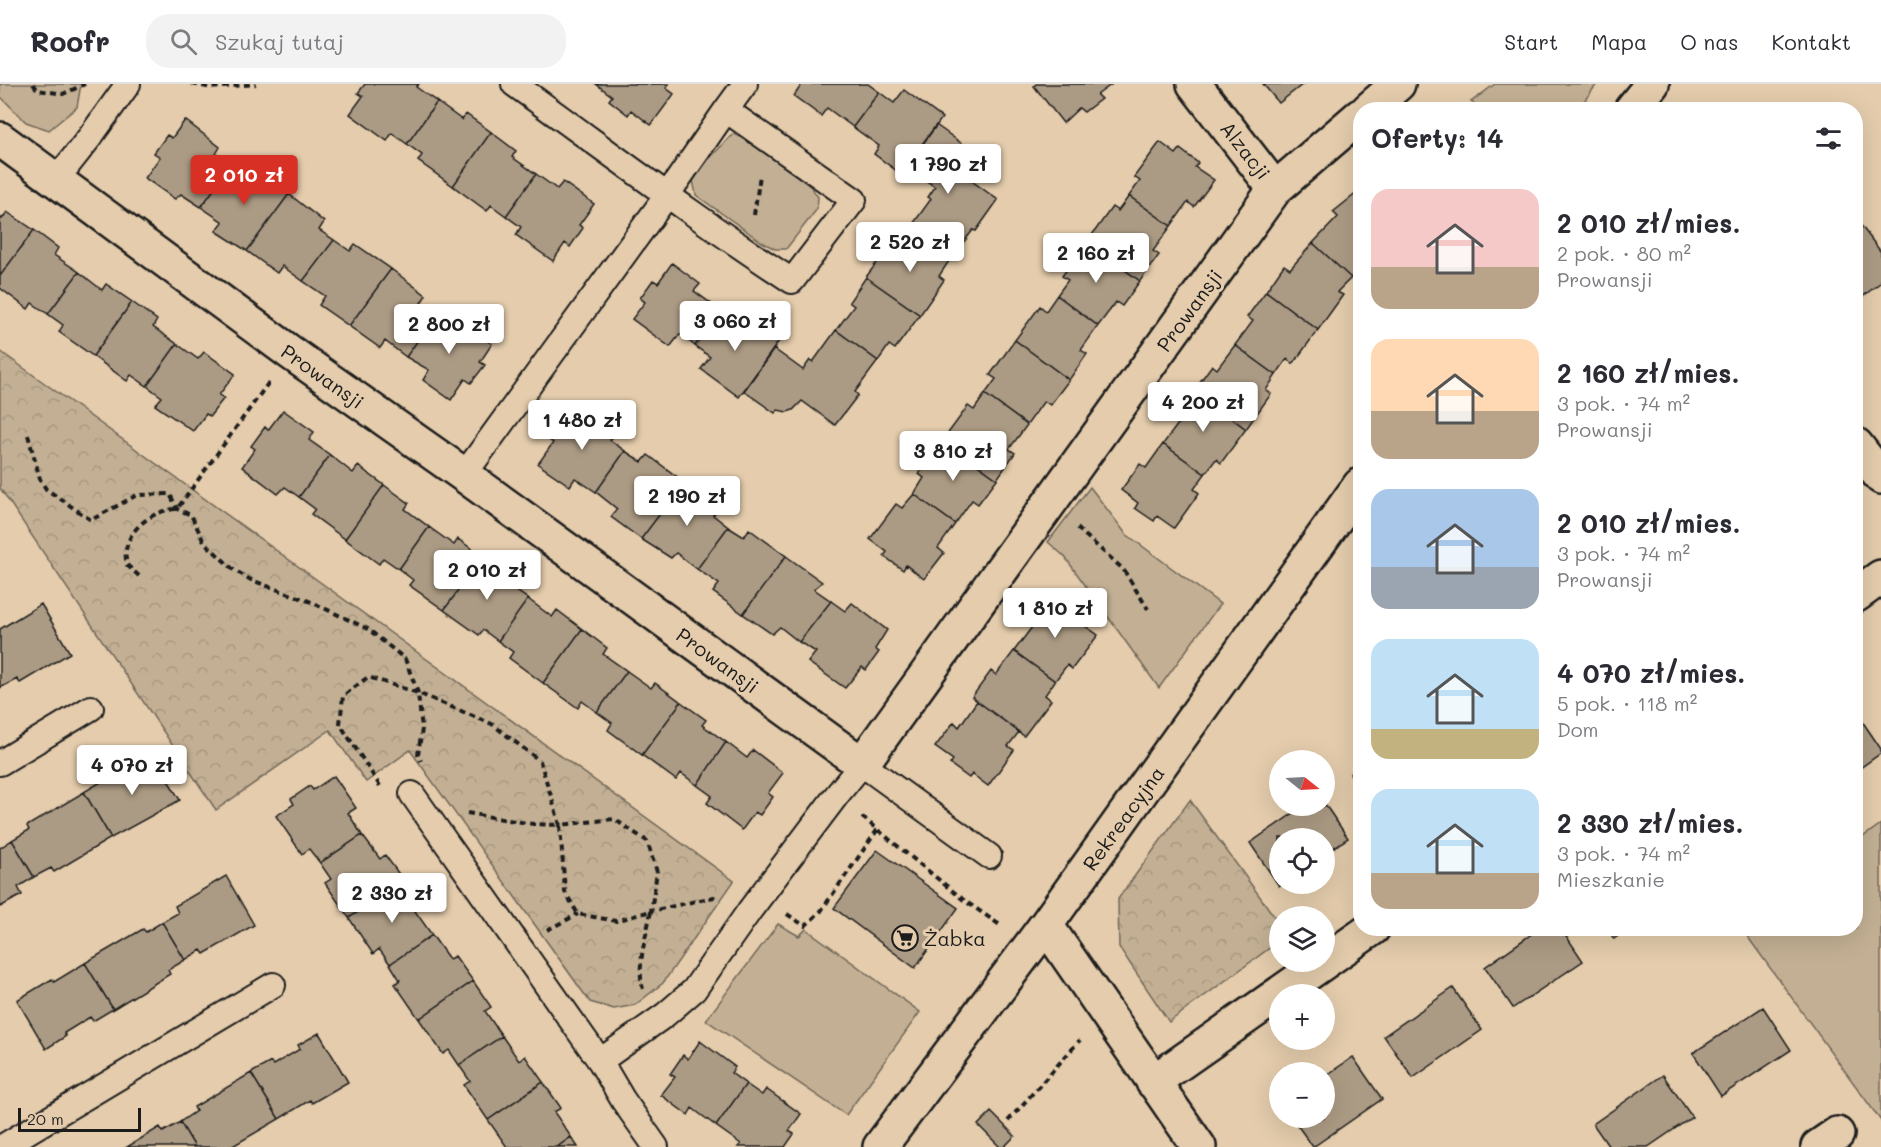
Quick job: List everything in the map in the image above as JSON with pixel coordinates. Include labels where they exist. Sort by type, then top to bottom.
[{"type":"street","name":"Alzacji","points":[[1194,84],[1275,189]]},
{"type":"street","points":[[1377,102],[1398,84]]},
{"type":"street","points":[[1637,102],[1652,84]]},
{"type":"street","name":"Prowansji","points":[[0,139],[291,353],[464,475],[862,764],[1275,189],[1353,122]]},
{"type":"street","points":[[1863,455],[1881,477]]},
{"type":"street","name":"Rekreacyjna","points":[[880,1147],[1046,925],[1353,495]]},
{"type":"street","points":[[1863,590],[1881,578]]},
{"type":"street","points":[[1046,925],[1199,1147]]},
{"type":"street","points":[[1153,1082],[1362,936]]},
{"type":"lane","points":[[56,180],[128,84]]},
{"type":"lane","points":[[514,84],[742,248],[792,281],[854,200],[726,110]]},
{"type":"lane","points":[[464,475],[745,84]]},
{"type":"lane","points":[[0,763],[91,708]]},
{"type":"lane","points":[[600,1061],[665,1015],[694,990],[750,910],[862,764],[989,856]]},
{"type":"lane","points":[[412,794],[600,1061],[656,1147]]},
{"type":"lane","points":[[2,1147],[273,985]]},
{"type":"path","points":[[33,84],[38,90],[63,94],[85,84]]},
{"type":"path","points":[[192,84],[211,88],[256,84]]},
{"type":"path","points":[[752,223],[760,183],[760,165]]},
{"type":"path","points":[[177,509],[272,378]]},
{"type":"path","points":[[28,435],[40,479],[46,489],[91,520],[137,495],[170,494],[177,509]]},
{"type":"path","points":[[139,576],[127,565],[126,550],[135,531],[150,517],[166,509],[177,509],[191,515],[204,542],[234,570],[251,580],[309,601],[368,629],[405,659],[418,693],[422,729],[418,755],[410,762]]},
{"type":"path","points":[[1071,523],[1123,569],[1148,609]]},
{"type":"path","points":[[388,781],[381,788],[340,724],[343,696],[368,676],[418,693],[492,724],[540,761],[560,825],[565,892],[578,914]]},
{"type":"path","points":[[418,755],[424,764]]},
{"type":"path","points":[[465,813],[533,824],[560,825],[614,819],[647,841],[657,872],[644,953],[641,981],[644,991]]},
{"type":"path","points":[[857,813],[965,901]]},
{"type":"path","points":[[544,932],[578,914],[616,921],[714,897],[720,901]]},
{"type":"path","points":[[1008,1120],[1086,1033]]},
{"type":"green space","points":[[0,84],[81,84],[77,107],[49,130],[26,122],[0,96]]},
{"type":"green space","points":[[1495,84],[1597,84],[1583,102],[1471,102]]},
{"type":"green space","points":[[733,134],[761,147],[811,187],[818,197],[817,209],[786,249],[775,249],[762,242],[696,195],[693,180],[708,160]]},
{"type":"green space","points":[[0,351],[734,881],[663,983],[635,1005],[614,1009],[590,1002],[410,750],[366,782],[330,730],[216,810],[0,488]]},
{"type":"green space","points":[[1090,487],[1126,534],[1220,604],[1159,688],[1065,557],[1048,542]]},
{"type":"green space","points":[[1190,800],[1269,909],[1269,948],[1169,1022],[1119,947],[1118,899]]},
{"type":"green space","points":[[1881,824],[1881,1121],[1747,936],[1863,936],[1863,837]]},
{"type":"green space","points":[[778,924],[799,936],[806,929],[920,1012],[846,1115],[706,1020]]},
{"type":"building","points":[[365,84],[419,84],[416,87],[437,102],[407,144],[392,133],[387,141],[350,114],[363,96],[358,93]]},
{"type":"building","points":[[596,84],[669,84],[666,88],[674,94],[651,125],[631,110],[628,115],[609,100],[612,96]]},
{"type":"building","points":[[802,84],[868,84],[879,92],[853,127],[827,108],[821,116],[794,96]]},
{"type":"building","points":[[1036,84],[1112,84],[1097,95],[1101,99],[1084,112],[1079,108],[1063,123],[1034,86]]},
{"type":"building","points":[[1263,84],[1303,84],[1279,103]]},
{"type":"building","points":[[904,90],[942,118],[901,174],[874,154],[879,146],[853,127],[879,92],[894,103]]},
{"type":"building","points":[[437,102],[462,120],[466,114],[491,132],[453,186],[418,161],[422,155],[407,144]]},
{"type":"building","points":[[185,120],[220,147],[216,154],[231,166],[201,207],[181,194],[175,199],[145,178],[160,157],[154,153],[167,135],[172,138]]},
{"type":"building","points":[[936,125],[968,148],[966,150],[970,163],[965,176],[998,200],[976,231],[973,230],[949,261],[908,231],[931,199],[928,197],[935,187],[906,166]]},
{"type":"building","points":[[491,132],[516,151],[512,157],[536,174],[506,216],[491,205],[487,211],[453,186]]},
{"type":"building","points":[[1160,142],[1176,154],[1180,149],[1198,163],[1195,167],[1214,180],[1194,207],[1188,202],[1171,226],[1129,196],[1140,181],[1134,177]]},
{"type":"building","points":[[231,166],[247,177],[252,169],[289,194],[247,251],[216,231],[223,222],[201,207]]},
{"type":"building","points":[[536,174],[557,189],[563,182],[594,204],[579,225],[583,228],[570,247],[565,243],[553,261],[516,235],[521,227],[506,216]]},
{"type":"building","points":[[289,194],[324,222],[319,230],[334,240],[303,281],[282,266],[277,273],[247,251]]},
{"type":"building","points":[[1129,196],[1171,226],[1153,251],[1159,255],[1140,281],[1087,242],[1112,207],[1118,211]]},
{"type":"building","points":[[1353,196],[1353,276],[1351,278],[1313,243],[1338,217],[1333,212]]},
{"type":"building","points":[[7,212],[34,230],[0,276],[0,217],[2,219]]},
{"type":"building","points":[[1863,228],[1881,252],[1881,282],[1863,296]]},
{"type":"building","points":[[34,230],[58,248],[54,255],[79,272],[48,314],[32,303],[28,309],[0,288],[0,276]]},
{"type":"building","points":[[908,231],[949,261],[939,276],[944,280],[920,315],[866,277],[885,252],[891,255]]},
{"type":"building","points":[[334,240],[350,251],[355,244],[391,269],[349,326],[319,305],[325,296],[303,281]]},
{"type":"building","points":[[1087,242],[1140,281],[1122,306],[1116,302],[1098,326],[1057,295],[1068,280],[1062,276]]},
{"type":"building","points":[[1313,243],[1351,278],[1337,292],[1343,295],[1318,330],[1266,291],[1284,265],[1290,269]]},
{"type":"building","points":[[672,263],[700,284],[694,291],[720,310],[695,346],[680,334],[670,347],[632,319],[645,302],[640,298],[653,280],[658,283]]},
{"type":"building","points":[[391,269],[426,295],[421,303],[437,313],[406,357],[385,341],[380,348],[349,326]]},
{"type":"building","points":[[79,272],[102,290],[106,284],[132,302],[93,356],[59,332],[63,325],[48,314]]},
{"type":"building","points":[[866,277],[920,315],[895,349],[889,345],[878,361],[836,330],[854,306],[849,302]]},
{"type":"building","points":[[1266,291],[1318,330],[1293,364],[1287,359],[1276,375],[1235,345],[1253,321],[1247,317]]},
{"type":"building","points":[[1057,295],[1098,326],[1081,350],[1087,354],[1069,380],[1015,340],[1040,306],[1046,311]]},
{"type":"building","points":[[132,302],[157,320],[153,327],[177,344],[147,386],[131,375],[127,381],[93,356]]},
{"type":"building","points":[[720,310],[746,329],[752,321],[779,341],[739,397],[701,369],[710,357],[695,346]]},
{"type":"building","points":[[437,313],[450,324],[456,319],[492,344],[480,362],[485,365],[471,383],[465,379],[451,400],[423,380],[429,370],[406,357]]},
{"type":"building","points":[[836,330],[878,361],[855,392],[858,395],[835,425],[802,401],[793,410],[787,412],[778,410],[775,413],[744,391],[774,349],[803,370],[810,360],[813,362]]},
{"type":"building","points":[[1015,340],[1069,380],[1050,405],[1044,401],[1027,425],[985,394],[996,379],[990,375]]},
{"type":"building","points":[[177,344],[198,359],[204,352],[235,374],[219,395],[224,398],[210,416],[206,414],[193,431],[155,405],[162,397],[147,386]]},
{"type":"building","points":[[1235,345],[1276,375],[1266,390],[1271,394],[1246,429],[1194,390],[1212,365],[1217,369]]},
{"type":"building","points":[[1194,390],[1246,429],[1221,463],[1216,459],[1205,474],[1163,444],[1181,420],[1175,416]]},
{"type":"building","points":[[985,394],[1027,425],[1009,449],[1015,453],[997,479],[943,440],[968,406],[974,410]]},
{"type":"building","points":[[580,407],[616,433],[610,440],[625,451],[596,492],[575,478],[570,486],[538,464],[553,443],[548,439],[562,420],[567,424]]},
{"type":"building","points":[[283,410],[314,432],[309,440],[330,455],[299,497],[285,487],[278,494],[242,467],[255,449],[251,446],[265,427],[268,430]]},
{"type":"building","points":[[943,440],[997,479],[978,504],[972,500],[955,524],[914,494],[924,478],[919,474]]},
{"type":"building","points":[[1163,444],[1205,474],[1194,489],[1199,493],[1174,528],[1157,516],[1154,521],[1135,508],[1138,503],[1121,490],[1140,464],[1146,468]]},
{"type":"building","points":[[625,451],[642,462],[648,455],[684,482],[641,539],[611,517],[617,509],[596,492]]},
{"type":"building","points":[[330,455],[353,473],[358,466],[384,485],[345,539],[311,514],[315,509],[299,497]]},
{"type":"building","points":[[684,482],[719,508],[713,515],[728,527],[697,569],[676,553],[671,558],[641,539]]},
{"type":"building","points":[[384,485],[409,503],[405,509],[429,527],[399,569],[383,558],[379,564],[345,539]]},
{"type":"building","points":[[914,494],[955,524],[938,548],[944,553],[924,579],[906,565],[903,570],[884,556],[887,552],[870,539],[896,504],[902,508]]},
{"type":"building","points":[[429,527],[454,545],[458,539],[483,557],[444,610],[409,585],[413,580],[399,569]]},
{"type":"building","points":[[728,527],[744,537],[749,529],[786,556],[743,614],[713,592],[719,584],[697,569]]},
{"type":"building","points":[[786,556],[822,582],[814,589],[831,601],[799,642],[780,627],[772,634],[743,614]]},
{"type":"building","points":[[483,557],[509,576],[504,582],[528,599],[498,641],[483,630],[479,635],[444,610]]},
{"type":"building","points":[[1045,597],[1063,610],[1066,605],[1084,618],[1081,623],[1098,635],[1072,669],[1067,665],[1055,681],[1014,651],[1032,627],[1026,622]]},
{"type":"building","points":[[528,599],[552,617],[557,610],[582,629],[543,683],[509,658],[513,652],[498,641]]},
{"type":"building","points":[[831,601],[845,611],[852,603],[887,630],[875,649],[879,652],[866,670],[862,667],[845,688],[808,662],[816,652],[799,642]]},
{"type":"building","points":[[41,604],[70,653],[20,683],[17,679],[0,688],[0,629]]},
{"type":"building","points":[[582,629],[607,648],[603,654],[627,671],[597,712],[582,701],[578,708],[543,683]]},
{"type":"building","points":[[1014,651],[1055,681],[1045,695],[1051,700],[1024,736],[972,697],[991,671],[996,675]]},
{"type":"building","points":[[627,671],[651,688],[655,683],[681,702],[642,755],[608,730],[612,723],[597,712]]},
{"type":"building","points":[[977,701],[1019,732],[1008,746],[1014,750],[988,786],[972,774],[969,778],[950,764],[953,760],[935,747],[954,722],[959,727]]},
{"type":"building","points":[[681,702],[706,720],[702,725],[726,742],[697,785],[681,773],[676,780],[642,755]]},
{"type":"building","points":[[1863,722],[1881,749],[1881,753],[1863,766]]},
{"type":"building","points":[[726,742],[747,758],[753,750],[783,773],[768,793],[773,797],[760,815],[755,812],[742,830],[707,803],[712,796],[697,785]]},
{"type":"building","points":[[151,752],[180,800],[111,838],[84,792],[104,780],[106,783],[132,767],[130,764]]},
{"type":"building","points":[[334,776],[356,808],[348,813],[362,835],[320,863],[309,849],[302,854],[276,816],[294,804],[291,799],[310,786],[313,790]]},
{"type":"building","points":[[84,792],[111,838],[54,872],[51,868],[34,877],[12,840],[29,830],[27,826]]},
{"type":"building","points":[[1289,816],[1333,816],[1348,838],[1335,847],[1335,828],[1272,828]]},
{"type":"building","points":[[1269,830],[1269,871],[1250,843]]},
{"type":"building","points":[[362,835],[380,859],[385,855],[404,881],[349,918],[325,883],[331,879],[320,863]]},
{"type":"building","points":[[12,840],[34,877],[18,887],[22,895],[0,907],[0,848]]},
{"type":"building","name":"Żabka","points":[[877,850],[958,908],[915,968],[834,908]]},
{"type":"building","points":[[226,876],[254,925],[204,954],[201,950],[185,960],[162,922],[178,913],[175,906]]},
{"type":"building","points":[[404,881],[421,906],[415,911],[432,935],[390,964],[379,949],[373,954],[349,918]]},
{"type":"building","points":[[162,922],[185,960],[168,970],[170,974],[113,1009],[85,963],[143,929],[146,932]]},
{"type":"building","points":[[432,935],[449,959],[455,956],[473,981],[419,1019],[395,984],[400,980],[390,964]]},
{"type":"building","points":[[1529,936],[1566,936],[1583,961],[1513,1008],[1485,967]]},
{"type":"building","points":[[85,963],[113,1009],[93,1021],[90,1017],[64,1033],[66,1036],[46,1049],[17,1000],[52,979],[54,982]]},
{"type":"building","points":[[473,981],[491,1007],[485,1011],[502,1036],[459,1065],[449,1050],[443,1054],[419,1019]]},
{"type":"building","points":[[1453,988],[1482,1030],[1413,1078],[1384,1036]]},
{"type":"building","points":[[1763,1007],[1791,1050],[1721,1096],[1693,1053]]},
{"type":"building","points":[[319,1033],[348,1082],[312,1103],[310,1100],[279,1119],[251,1073],[271,1062],[273,1065],[300,1049],[298,1045]]},
{"type":"building","points":[[502,1036],[519,1061],[525,1056],[543,1082],[488,1120],[464,1085],[470,1081],[459,1065]]},
{"type":"building","points":[[700,1041],[735,1067],[731,1073],[746,1084],[716,1126],[692,1108],[688,1115],[661,1095],[675,1077],[670,1074],[683,1055],[688,1059]]},
{"type":"building","points":[[1353,1057],[1382,1099],[1313,1147],[1299,1128],[1335,1128],[1335,1069]]},
{"type":"building","points":[[251,1073],[279,1119],[231,1147],[195,1147],[180,1122],[196,1111],[194,1107]]},
{"type":"building","points":[[1663,1075],[1692,1117],[1648,1147],[1609,1147],[1593,1124]]},
{"type":"building","points":[[543,1082],[561,1108],[554,1112],[571,1137],[557,1147],[507,1147],[488,1120]]},
{"type":"building","points":[[746,1084],[762,1095],[766,1089],[801,1114],[789,1131],[794,1134],[785,1147],[738,1147],[741,1144],[716,1126]]},
{"type":"building","points":[[991,1112],[1015,1136],[1004,1147],[1000,1147],[978,1125]]},
{"type":"building","points":[[180,1122],[195,1147],[127,1147],[160,1127],[163,1132]]},
{"type":"building","points":[[571,1137],[578,1147],[557,1147]]},
{"type":"place","name":"Żabka","points":[[905,938]]}]
